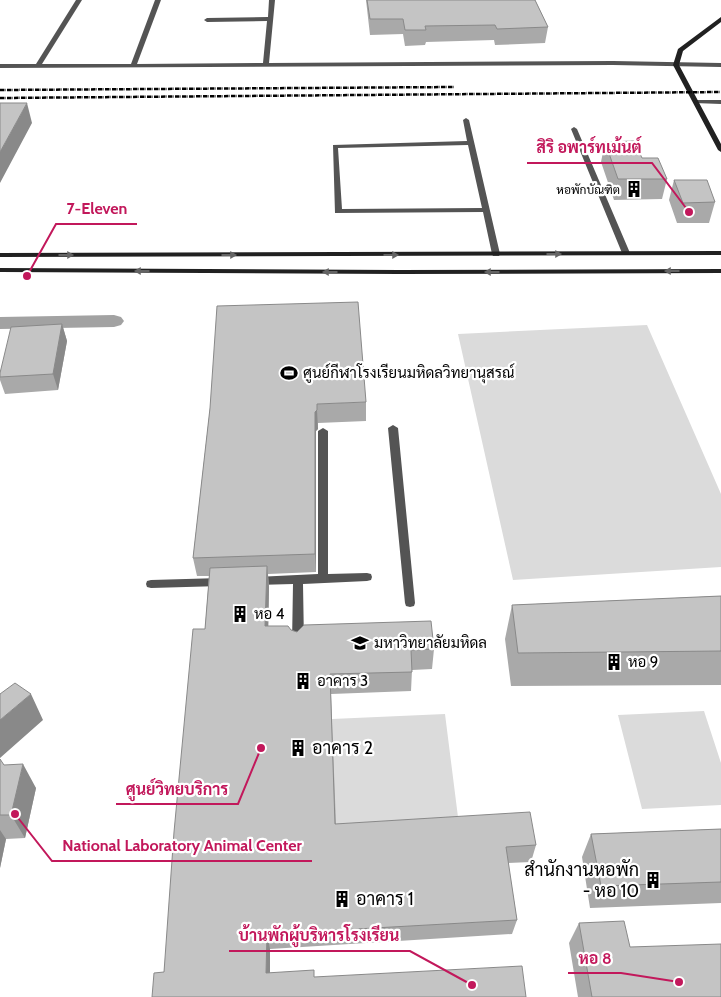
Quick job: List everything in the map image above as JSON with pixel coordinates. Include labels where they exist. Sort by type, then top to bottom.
[{"type":"main road","points":[[721,19],[680,50],[676,65],[721,150]]},
{"type":"main road","points":[[0,255],[721,253]]},
{"type":"main road","points":[[0,270],[721,271]]},
{"type":"street","points":[[38,66],[79,0]]},
{"type":"street","points":[[133,65],[158,0]]},
{"type":"street","points":[[266,64],[272,0]]},
{"type":"street","points":[[207,20],[270,19]]},
{"type":"street","points":[[0,66],[613,63],[721,65]]},
{"type":"street","points":[[696,102],[721,102]]},
{"type":"street","points":[[466,120],[496,254]]},
{"type":"street","points":[[574,128],[626,253]]},
{"type":"street","points":[[472,144],[335,146],[338,211],[485,210]]},
{"type":"street","points":[[393,428],[410,603]]},
{"type":"street","points":[[323,431],[324,578]]},
{"type":"street","points":[[248,581],[367,577]]},
{"type":"street","points":[[298,579],[298,646]]},
{"type":"street","points":[[151,584],[228,582]]},
{"type":"shaded area","points":[[647,325],[721,494],[721,567],[513,580],[458,334]]},
{"type":"shaded area","points":[[704,711],[721,763],[721,805],[642,809],[618,715]]},
{"type":"shaded area","points":[[445,714],[460,833],[336,839],[332,719]]},
{"type":"building","points":[[367,0],[535,0],[548,27],[497,29],[495,25],[425,26],[426,30],[405,30],[403,19],[370,19]]},
{"type":"building","points":[[0,103],[27,103],[0,152]]},
{"type":"building","points":[[634,141],[642,158],[658,158],[667,179],[618,179],[605,142]]},
{"type":"building","points":[[674,180],[707,180],[715,202],[683,203]]},
{"type":"building","points":[[358,302],[366,402],[317,404],[315,412],[315,554],[193,558],[210,408],[217,306]]},
{"type":"building","points":[[62,324],[53,374],[0,377],[11,327]]},
{"type":"building","points":[[267,566],[265,626],[288,626],[291,630],[297,632],[304,625],[431,621],[434,649],[411,650],[412,672],[330,674],[335,824],[530,812],[536,845],[506,847],[517,920],[267,934],[266,973],[314,970],[314,977],[522,966],[526,997],[152,997],[154,973],[164,972],[174,832],[193,629],[205,629],[210,568]]},
{"type":"building","points":[[721,596],[721,651],[518,653],[512,605]]},
{"type":"building","points":[[15,683],[31,694],[0,720],[0,694]]},
{"type":"building","points":[[0,759],[4,765],[23,764],[11,815],[0,815]]},
{"type":"building","points":[[721,829],[721,882],[601,886],[591,834]]},
{"type":"building","points":[[624,921],[630,947],[721,944],[721,997],[592,997],[579,923]]},
{"type":"waterway","points":[[0,323],[114,321]]},
{"type":"railway","points":[[0,90],[454,87]]},
{"type":"railway","points":[[0,98],[721,92]]},
{"type":"place","name":"หอพักบัณฑิต","points":[[634,189]]},
{"type":"place","name":"สิริ อพาร์ทเม้นต์","points":[[689,212]]},
{"type":"place","name":"7-Eleven","points":[[27,276]]},
{"type":"place","name":"ศูนย์กีฬาโรงเรียนมหิดลวิทยานุสรณ์","points":[[289,373]]},
{"type":"place","name":"หอ 4","points":[[240,614]]},
{"type":"place","name":"มหาวิทยาลัยมหิดล","points":[[360,643]]},
{"type":"place","name":"หอ 9","points":[[614,662]]},
{"type":"place","name":"อาคาร 3","points":[[303,681]]},
{"type":"place","name":"ศูนย์วิทยบริการ","points":[[261,748]]},
{"type":"place","name":"อาคาร 2","points":[[298,748]]},
{"type":"place","name":"National Laboratory Animal Center","points":[[15,814]]},
{"type":"place","name":"สำนักงานหอพัก - หอ 10","points":[[653,880]]},
{"type":"place","name":"อาคาร 1","points":[[342,899]]},
{"type":"place","name":"หอ 8","points":[[679,982]]},
{"type":"place","name":"บ้านพักผู้บริหารโรงเรียน","points":[[472,985]]}]
